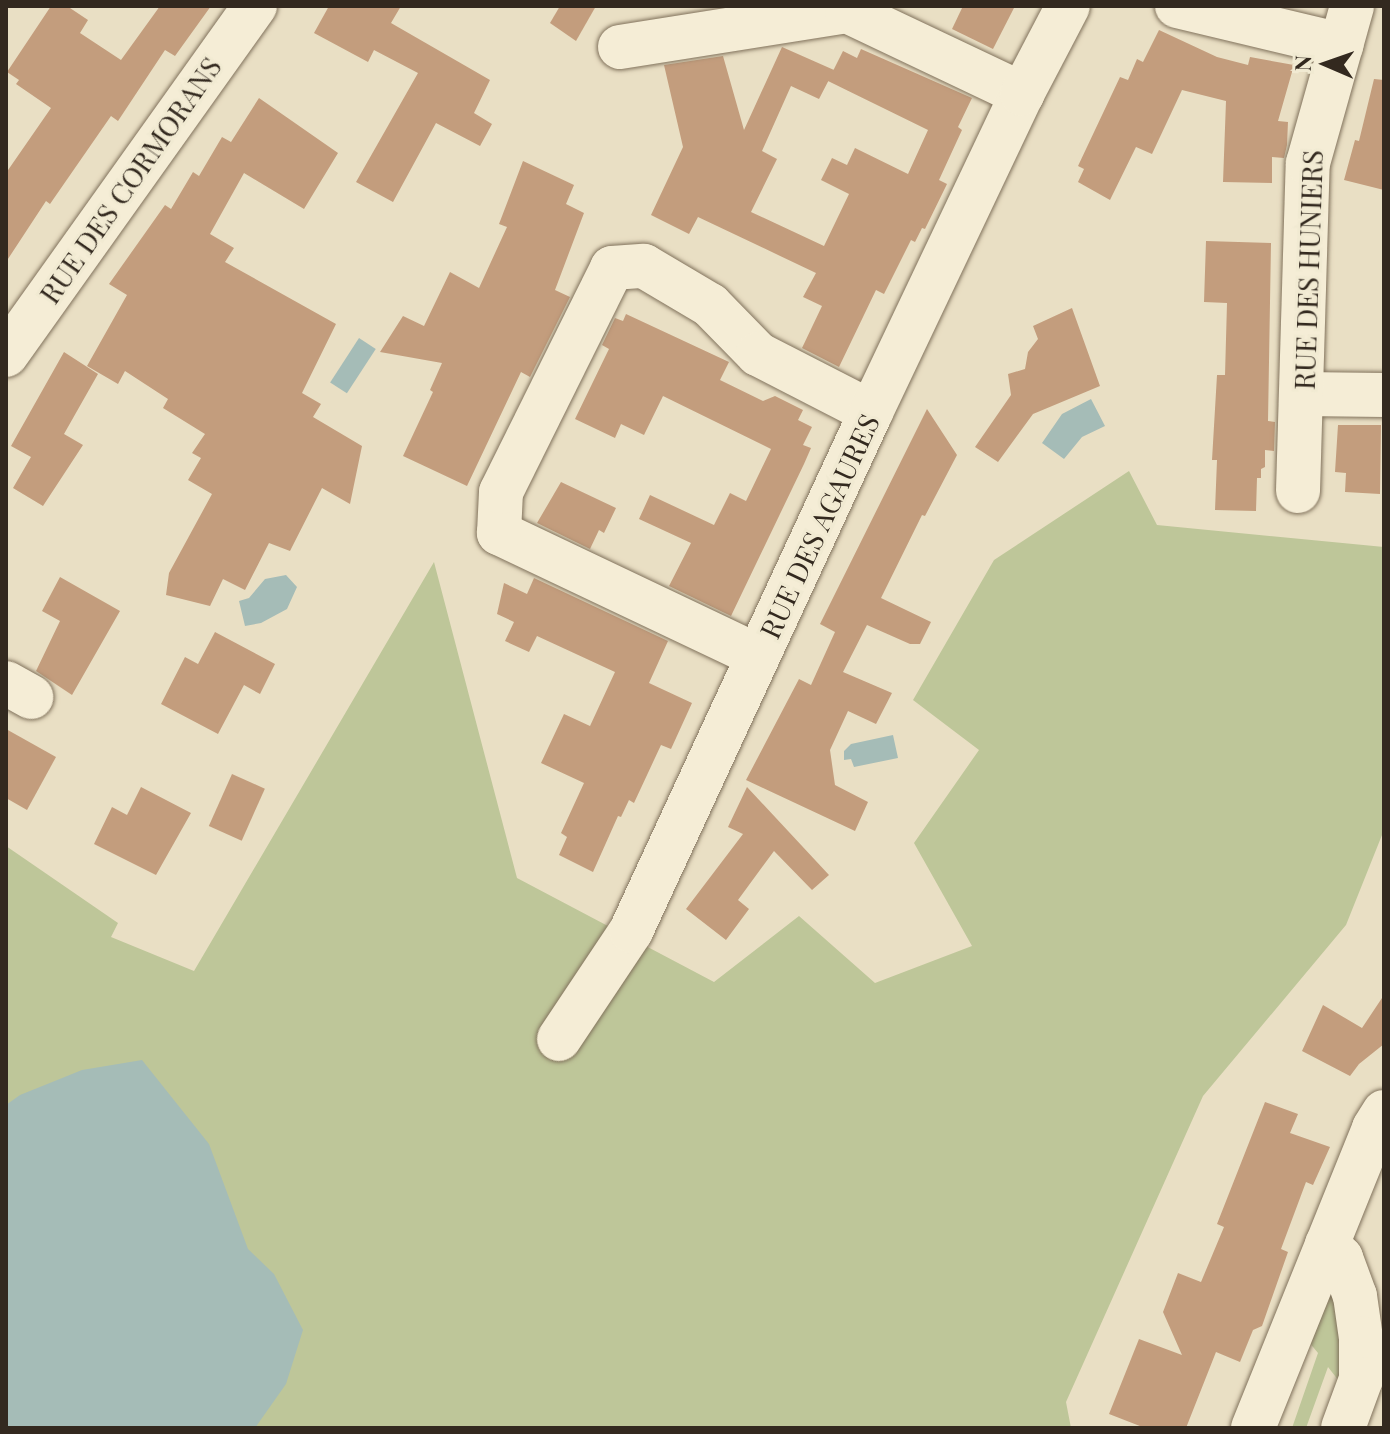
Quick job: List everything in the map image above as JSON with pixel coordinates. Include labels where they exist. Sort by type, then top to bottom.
[{"type":"street","name":"RUE DES CORMORANS","points":[[6,355],[255,6]]},
{"type":"street","name":"RUE DES AGAURES","points":[[559,1039],[631,931],[871,412],[1022,94],[1068,6]]},
{"type":"street","points":[[1177,6],[1347,26]]},
{"type":"street","points":[[620,47],[847,11],[1022,94]]},
{"type":"street","name":"RUE DES HUNIERS","points":[[1298,491],[1308,163],[1347,26]]},
{"type":"street","points":[[758,656],[499,533],[501,492],[612,268],[644,266],[710,305],[758,354],[871,412]]},
{"type":"street","points":[[1302,394],[1384,395]]},
{"type":"street","points":[[1253,1428],[1374,1128],[1384,1112]]},
{"type":"street","points":[[1327,1244],[1341,1258],[1355,1296],[1361,1338],[1361,1379],[1343,1428]]},
{"type":"green space","points":[[1129,471],[1157,525],[1384,547],[1384,830],[1346,925],[1203,1096],[1066,1402],[1071,1428],[6,1428],[6,846],[118,923],[111,937],[194,971],[434,562],[517,878],[714,982],[799,916],[875,983],[972,946],[914,843],[979,750],[913,700],[994,560]]},
{"type":"green space","points":[[1340,1286],[1346,1390],[1328,1367],[1306,1428],[1292,1428],[1318,1353],[1299,1330],[1313,1294]]},
{"type":"water","points":[[359,338],[376,349],[347,393],[330,382]]},
{"type":"water","points":[[1091,399],[1105,426],[1082,437],[1064,459],[1042,443],[1062,414]]},
{"type":"water","points":[[286,575],[297,587],[287,609],[261,623],[245,626],[239,601],[249,598],[265,579]]},
{"type":"water","points":[[893,735],[898,758],[854,767],[851,759],[844,760],[844,751],[851,744]]},
{"type":"water","points":[[142,1060],[209,1144],[248,1249],[274,1274],[303,1330],[286,1384],[255,1428],[6,1428],[6,1105],[20,1095],[82,1070]]},
{"type":"building","points":[[51,6],[67,6],[88,20],[80,33],[121,60],[160,6],[211,6],[175,56],[165,50],[118,121],[111,116],[50,204],[46,201],[6,262],[6,173],[51,108],[16,84],[19,80],[7,72]]},
{"type":"building","points":[[329,6],[401,6],[391,23],[490,80],[474,113],[492,124],[480,146],[436,123],[393,202],[356,182],[418,73],[374,50],[368,62],[314,33]]},
{"type":"building","points":[[560,6],[596,6],[576,41],[550,23]]},
{"type":"building","points":[[963,6],[1015,6],[993,49],[952,29]]},
{"type":"building","points":[[1159,30],[1217,57],[1248,65],[1250,57],[1294,65],[1278,121],[1288,122],[1287,145],[1284,158],[1272,157],[1272,183],[1223,182],[1226,101],[1182,90],[1152,154],[1136,147],[1110,200],[1078,182],[1084,169],[1078,166],[1120,77],[1128,80],[1137,59],[1143,62]]},
{"type":"building","points":[[782,47],[834,70],[843,51],[857,58],[861,49],[972,98],[958,127],[962,130],[939,180],[947,184],[925,229],[922,228],[915,242],[911,240],[884,294],[876,290],[839,367],[802,348],[822,306],[803,297],[816,273],[698,217],[689,234],[651,215],[683,147],[664,65],[723,56],[744,130]],"holes":[[[828,81],[928,130],[908,174],[855,148],[847,165],[832,158],[821,180],[849,194],[824,246],[751,212],[777,159],[762,151],[791,86],[819,99]]]},
{"type":"building","points":[[1374,79],[1384,80],[1384,190],[1344,180],[1355,140],[1359,141]]},
{"type":"building","points":[[259,98],[338,153],[304,209],[244,173],[210,234],[234,248],[225,262],[336,324],[302,393],[321,404],[313,417],[362,446],[350,504],[322,488],[290,551],[269,543],[245,590],[223,579],[210,606],[166,595],[169,573],[212,494],[188,480],[201,458],[192,453],[205,434],[163,408],[168,399],[125,371],[118,384],[87,366],[127,295],[109,284],[165,205],[171,209],[193,172],[199,176],[222,137],[231,142]]},
{"type":"building","points":[[523,161],[574,185],[566,204],[584,213],[555,290],[570,297],[530,377],[521,372],[467,486],[403,456],[433,392],[430,390],[442,363],[380,352],[403,316],[424,326],[450,272],[479,288],[507,227],[499,224]]},
{"type":"building","points":[[1206,241],[1271,243],[1268,421],[1275,422],[1274,451],[1265,450],[1265,467],[1261,469],[1261,478],[1257,478],[1256,511],[1215,510],[1217,460],[1212,460],[1217,375],[1225,375],[1227,303],[1204,302]]},
{"type":"building","points":[[1072,308],[1100,386],[1033,414],[998,462],[975,447],[1011,395],[1008,374],[1025,369],[1028,352],[1038,339],[1033,326]]},
{"type":"building","points":[[626,314],[729,362],[720,380],[763,401],[775,396],[803,410],[798,420],[812,427],[803,445],[811,448],[731,616],[669,586],[691,543],[639,519],[650,495],[714,525],[730,493],[746,501],[771,449],[663,396],[644,435],[621,424],[615,438],[575,419],[609,349],[602,345],[615,318],[623,321]]},
{"type":"building","points":[[64,352],[98,374],[64,434],[83,445],[43,506],[13,488],[31,457],[11,446]]},
{"type":"building","points":[[927,409],[957,455],[925,516],[922,515],[881,598],[931,622],[920,644],[910,644],[867,625],[843,672],[892,693],[876,724],[848,711],[830,750],[835,785],[868,802],[855,831],[746,780],[799,679],[811,685],[835,632],[820,624]]},
{"type":"building","points":[[1338,425],[1381,425],[1380,494],[1345,492],[1346,473],[1335,472]]},
{"type":"building","points":[[561,482],[616,508],[604,533],[599,530],[590,549],[537,523]]},
{"type":"building","points":[[60,577],[120,611],[72,695],[36,671],[60,621],[42,611]]},
{"type":"building","points":[[534,578],[668,641],[649,683],[692,703],[671,749],[661,745],[634,803],[629,800],[621,817],[618,816],[593,872],[559,855],[567,837],[561,833],[584,783],[541,763],[564,714],[590,726],[615,672],[537,636],[529,652],[505,641],[514,622],[497,614],[504,583],[527,594]]},
{"type":"building","points":[[215,632],[275,664],[260,694],[244,685],[218,734],[161,704],[185,657],[198,664]]},
{"type":"building","points":[[6,729],[56,757],[27,810],[6,798]]},
{"type":"building","points":[[232,774],[265,789],[242,841],[209,826]]},
{"type":"building","points":[[141,787],[191,813],[156,875],[94,844],[112,807],[127,815]]},
{"type":"building","points":[[747,787],[829,875],[812,890],[774,851],[738,900],[749,909],[726,940],[686,909],[743,834],[728,827]]},
{"type":"building","points":[[1384,995],[1384,1044],[1359,1064],[1350,1076],[1302,1051],[1323,1005],[1362,1028]]},
{"type":"building","points":[[1265,1102],[1298,1114],[1290,1133],[1330,1147],[1313,1185],[1306,1182],[1281,1249],[1288,1252],[1262,1326],[1253,1330],[1240,1362],[1216,1352],[1186,1428],[1145,1428],[1109,1414],[1139,1339],[1182,1355],[1163,1312],[1178,1273],[1201,1282],[1224,1227],[1217,1224]]}]
